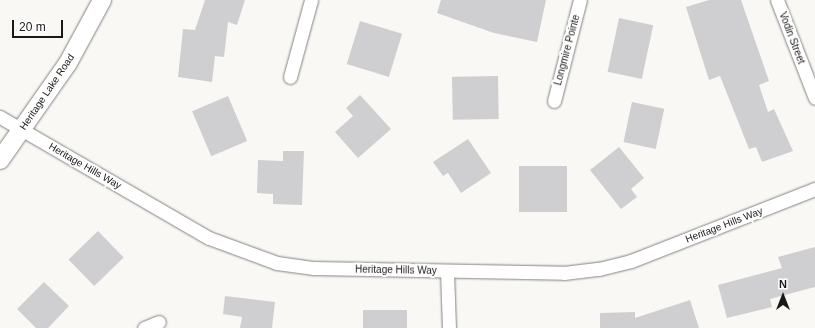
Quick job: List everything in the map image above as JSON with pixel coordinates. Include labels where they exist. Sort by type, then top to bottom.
[{"type":"main road","name":"Heritage Lake Road","points":[[0,160],[68,63],[102,0]]},
{"type":"street","points":[[290,76],[311,0]]},
{"type":"street","name":"Longmire Pointe","points":[[554,101],[580,0]]},
{"type":"street","name":"Vodin Street","points":[[777,0],[815,98]]},
{"type":"street","name":"Heritage Hills Way","points":[[0,117],[209,238],[245,254],[277,263],[314,268],[564,273],[599,269],[631,261],[815,190]]},
{"type":"street","points":[[447,271],[449,328]]},
{"type":"street","points":[[144,328],[159,322]]},
{"type":"building","points":[[205,0],[245,0],[237,25],[228,22],[224,57],[215,56],[212,82],[178,77],[183,29],[195,30]]},
{"type":"building","points":[[441,0],[546,0],[537,42],[494,33],[437,13]]},
{"type":"building","points":[[709,0],[741,0],[769,81],[759,85],[768,112],[774,109],[793,151],[762,162],[756,147],[749,149],[720,76],[709,80],[686,7]]},
{"type":"building","points":[[619,18],[653,25],[642,79],[608,72]]},
{"type":"building","points":[[360,21],[402,34],[389,77],[347,64]]},
{"type":"building","points":[[498,76],[499,119],[453,120],[452,77]]},
{"type":"building","points":[[360,95],[391,129],[358,158],[335,132],[353,116],[346,108]]},
{"type":"building","points":[[228,96],[247,141],[211,156],[192,111]]},
{"type":"building","points":[[632,102],[664,109],[656,149],[623,142]]},
{"type":"building","points":[[468,139],[491,173],[461,193],[448,173],[443,176],[433,162]]},
{"type":"building","points":[[619,147],[644,178],[631,189],[637,197],[621,209],[590,170]]},
{"type":"building","points":[[283,151],[304,151],[302,205],[273,204],[273,194],[257,193],[258,160],[283,161]]},
{"type":"building","points":[[519,166],[567,166],[567,212],[519,212]]},
{"type":"building","points":[[98,231],[124,258],[94,286],[69,259]]},
{"type":"building","points":[[815,247],[815,287],[770,299],[772,307],[727,318],[718,285],[782,268],[778,257]]},
{"type":"building","points":[[44,282],[69,306],[48,328],[36,328],[17,309]]},
{"type":"building","points":[[225,296],[275,302],[272,328],[240,328],[242,317],[223,314]]},
{"type":"building","points":[[690,300],[699,328],[600,328],[600,313],[635,312],[635,318]]},
{"type":"building","points":[[363,310],[407,310],[407,328],[363,328]]}]
